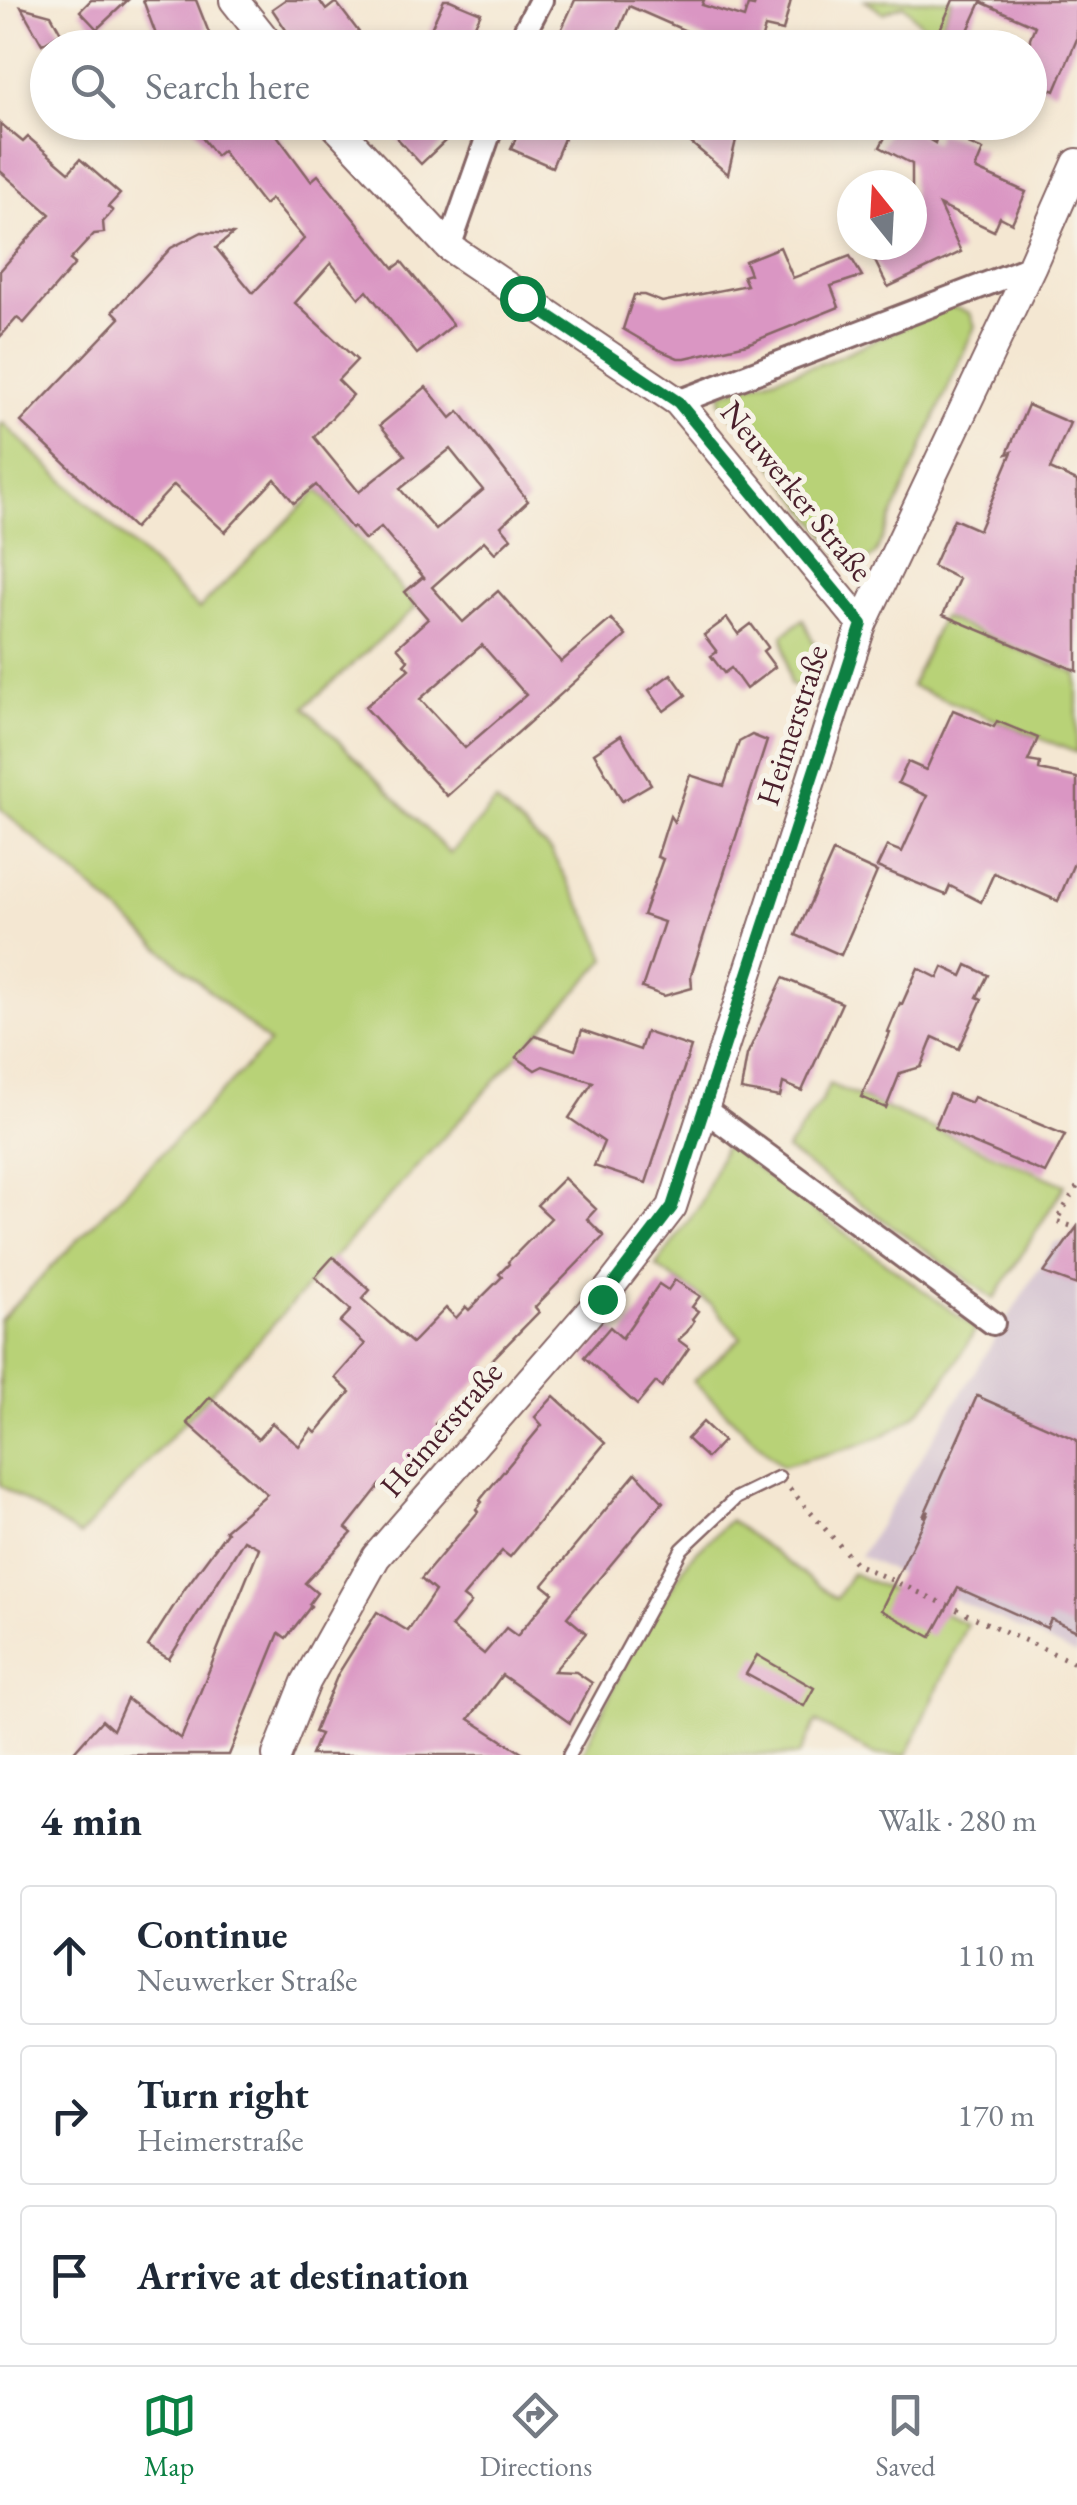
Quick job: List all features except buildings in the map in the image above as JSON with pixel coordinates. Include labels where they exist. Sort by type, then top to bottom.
[{"type":"street","points":[[234,0],[258,30]]},
{"type":"street","points":[[526,30],[542,0]]},
{"type":"street","name":"Neuwerker Straße","points":[[349,140],[449,247],[678,402],[862,624]]},
{"type":"street","points":[[449,247],[487,140]]},
{"type":"street","points":[[1031,267],[1077,162]]},
{"type":"street","name":"Neuwerker Straße","points":[[678,402],[1031,267]]},
{"type":"street","name":"Heimerstraße","points":[[277,1755],[306,1682],[376,1556],[602,1299],[672,1207],[862,624],[1031,267]]},
{"type":"street","points":[[704,1110],[993,1323]]},
{"type":"lane","points":[[569,1755],[682,1549],[736,1498],[780,1477]]},
{"type":"path","points":[[1077,1187],[1056,1220],[1077,1228]]},
{"type":"path","points":[[780,1477],[856,1564],[1077,1664]]},
{"type":"shaded area","points":[[1077,1237],[1077,1655],[860,1556],[1054,1244]]},
{"type":"green space","points":[[865,0],[952,0],[939,30],[927,30],[903,5],[883,13]]},
{"type":"green space","points":[[950,306],[970,313],[975,326],[876,553],[863,563],[847,563],[721,402],[722,393],[826,362]]},
{"type":"green space","points":[[3,423],[199,609],[318,490],[416,607],[305,707],[450,854],[496,802],[551,852],[594,928],[606,959],[80,1536],[0,1485],[0,1320],[269,1043],[0,808]]},
{"type":"green space","points":[[942,617],[1077,674],[1077,753],[911,686]]},
{"type":"green space","points":[[803,619],[819,655],[815,694],[790,685],[783,635]]},
{"type":"green space","points":[[829,1084],[1065,1185],[994,1299],[786,1150]]},
{"type":"green space","points":[[725,1145],[976,1329],[926,1403],[892,1431],[846,1449],[782,1466],[693,1381],[741,1338],[711,1304],[656,1266],[700,1205]]},
{"type":"green space","points":[[730,1520],[836,1599],[852,1573],[967,1624],[907,1755],[875,1755],[816,1722],[799,1755],[582,1755],[629,1655],[690,1558]]},
{"type":"route","points":[[522,298],[678,402],[862,624],[672,1207],[602,1299]]}]
